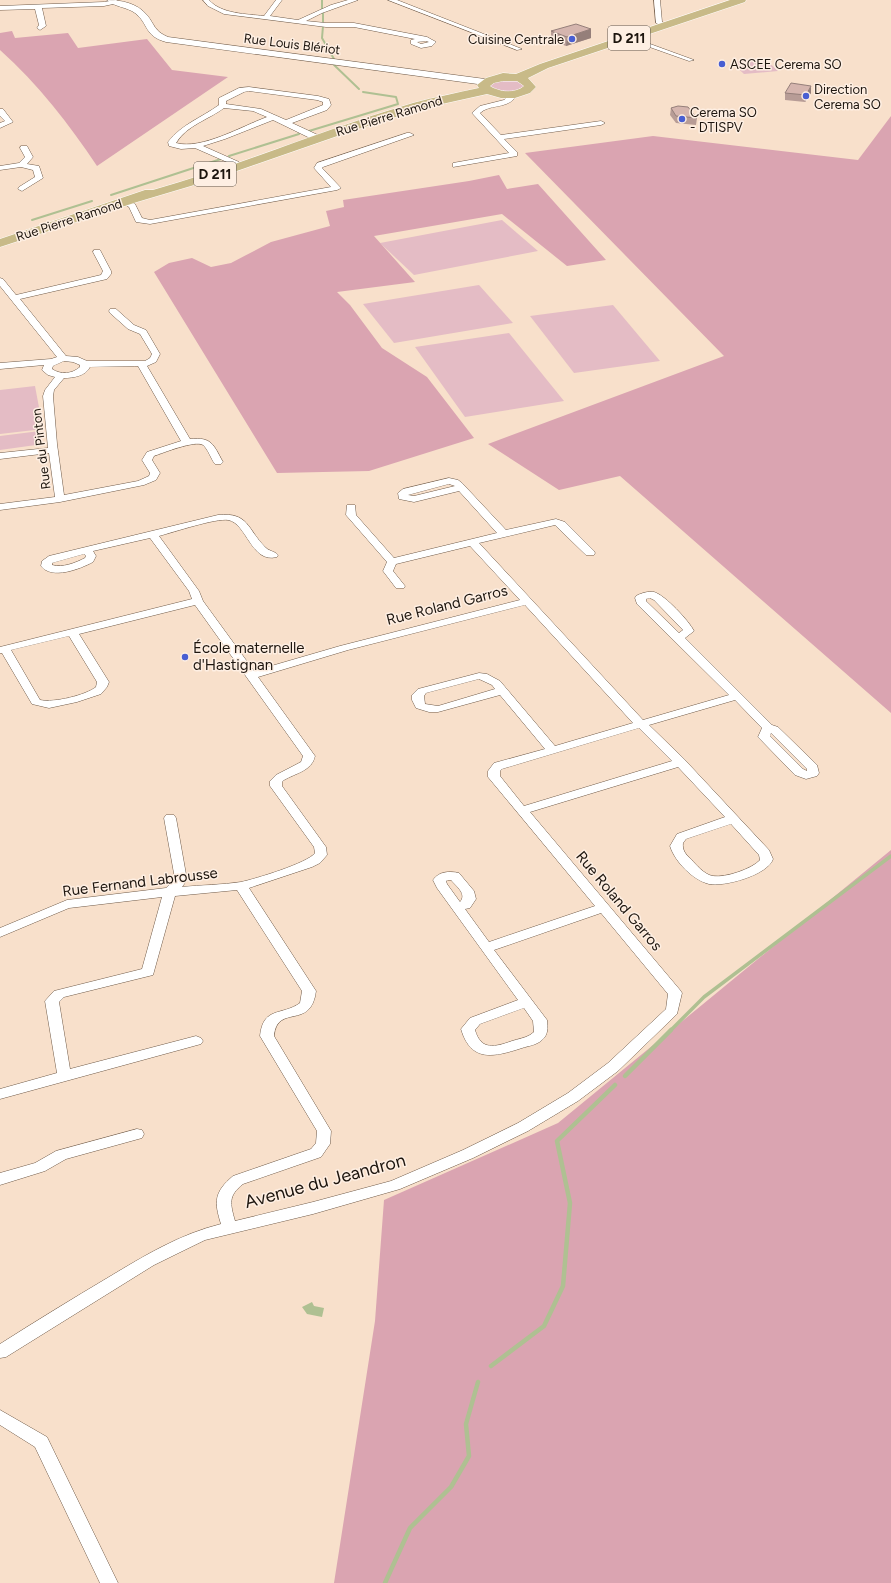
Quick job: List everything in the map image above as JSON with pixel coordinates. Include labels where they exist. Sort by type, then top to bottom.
[{"type":"main road","name":"D 211","points":[[518,78],[544,66],[666,26],[733,1]]},
{"type":"main road","name":"Rue Pierre Ramond","points":[[0,242],[213,175],[317,138],[409,108],[486,86],[496,78],[518,78]]},
{"type":"main road","points":[[486,86],[497,93],[510,94],[524,92],[530,86],[528,82],[518,78]]},
{"type":"main road","name":"Rue Pierre Ramond","points":[[138,198],[163,188],[292,147]]},
{"type":"street","points":[[206,0],[210,5],[224,12],[326,25],[354,25],[427,39]]},
{"type":"street","points":[[266,17],[279,0]]},
{"type":"street","points":[[300,21],[325,9],[355,0]]},
{"type":"street","points":[[391,0],[519,49]]},
{"type":"street","points":[[657,0],[659,23],[666,26]]},
{"type":"street","points":[[0,8],[104,4],[114,1]]},
{"type":"street","name":"Rue Louis Blériot","points":[[114,1],[137,10],[142,15],[151,31],[166,39],[486,86]]},
{"type":"street","points":[[38,6],[43,26],[40,28]]},
{"type":"street","points":[[628,38],[691,60]]},
{"type":"street","points":[[223,106],[222,100],[245,89],[318,98],[326,101],[327,105],[324,108],[285,123]]},
{"type":"street","points":[[456,165],[514,154],[476,113],[478,110],[485,107],[507,102],[510,99],[510,94]]},
{"type":"street","points":[[273,117],[225,137],[196,145],[181,148],[172,144],[185,126],[215,113],[223,106],[252,108],[273,117],[317,138]]},
{"type":"street","points":[[0,111],[9,122],[0,126]]},
{"type":"street","points":[[498,138],[601,123]]},
{"type":"street","points":[[125,202],[132,206],[139,220],[150,222],[337,188],[318,168],[320,165],[410,135]]},
{"type":"street","points":[[196,145],[236,164]]},
{"type":"street","points":[[21,165],[29,156],[24,148]]},
{"type":"street","points":[[0,168],[21,165],[36,168],[39,178],[22,189]]},
{"type":"street","points":[[15,298],[104,277],[107,274],[107,271],[97,252]]},
{"type":"street","points":[[0,281],[63,358]]},
{"type":"street","points":[[0,366],[51,362],[63,358],[75,358],[86,364],[135,363],[142,365],[151,361],[156,354],[143,332],[131,327],[113,311]]},
{"type":"street","points":[[51,362],[48,370],[52,374],[61,376],[79,373],[85,368],[86,364]]},
{"type":"street","points":[[142,365],[187,442]]},
{"type":"street","name":"Rue du Pinton","points":[[60,499],[48,396],[50,390],[61,376]]},
{"type":"street","points":[[0,507],[60,499],[141,483],[153,478],[155,473],[147,460],[150,454],[187,442],[202,441],[208,444],[218,462]]},
{"type":"street","points":[[0,456],[54,450]]},
{"type":"street","points":[[461,488],[414,499],[403,497],[403,493],[407,491],[449,481],[455,482],[461,488],[504,534]]},
{"type":"street","points":[[351,506],[351,516],[392,562]]},
{"type":"street","points":[[87,550],[218,518],[230,517],[239,522],[262,551],[273,555]]},
{"type":"street","points":[[392,562],[556,522],[561,524],[590,553]]},
{"type":"street","points":[[153,534],[194,592],[198,601],[251,675]]},
{"type":"street","points":[[472,542],[527,601]]},
{"type":"street","points":[[392,562],[388,571],[400,586]]},
{"type":"street","points":[[72,632],[103,682],[103,686],[95,693],[52,704],[40,704],[36,702],[2,649],[198,601]]},
{"type":"street","name":"Rue Roland Garros","points":[[251,675],[351,646],[527,601],[641,724],[498,766],[494,771],[494,777],[675,993]]},
{"type":"street","points":[[678,638],[768,727]]},
{"type":"street","name":"Rue Fernand Labrousse","points":[[0,933],[68,904],[170,892],[241,886],[315,861],[321,853],[320,847],[276,786],[276,781],[279,777],[302,768],[307,764],[309,756],[251,675]]},
{"type":"street","points":[[502,692],[438,709],[429,709],[420,706],[418,700],[418,695],[422,692],[483,676],[496,683],[552,750]]},
{"type":"street","points":[[732,819],[682,836],[678,840],[676,846],[678,852],[698,874],[704,878],[722,880],[760,868],[765,864],[767,858],[765,853],[680,762],[641,724],[737,696]]},
{"type":"street","points":[[523,810],[680,762]]},
{"type":"street","points":[[64,1076],[52,1001],[59,994],[148,972],[170,892],[181,880],[170,818]]},
{"type":"street","points":[[229,1227],[222,1202],[224,1193],[230,1186],[238,1180],[316,1153],[323,1144],[324,1131],[267,1036],[267,1028],[270,1022],[279,1016],[304,1008],[308,1002],[309,991],[241,886]]},
{"type":"street","points":[[458,907],[486,948],[527,1002],[540,1020],[541,1027],[539,1035],[533,1039],[500,1051],[481,1049],[474,1044],[469,1037],[468,1029],[475,1021],[527,1002]]},
{"type":"street","points":[[486,948],[603,908]]},
{"type":"street","name":"Avenue du Jeandron","points":[[0,1352],[65,1310],[149,1261],[201,1235],[229,1227],[313,1208],[395,1186],[468,1154],[523,1127],[573,1097],[613,1067],[672,1011],[675,993]]},
{"type":"street","points":[[0,1094],[196,1041]]},
{"type":"street","points":[[0,1179],[40,1167],[61,1155],[137,1134]]},
{"type":"street","points":[[0,1417],[41,1442],[109,1583]]},
{"type":"shaded area","points":[[12,31],[15,38],[68,33],[78,48],[147,39],[172,70],[228,77],[97,166],[52,105],[14,63],[0,50],[0,33]]},
{"type":"shaded area","points":[[764,58],[778,71],[744,74],[731,62]]},
{"type":"shaded area","points":[[515,80],[525,85],[517,90],[508,92],[489,87],[490,83],[494,81]]},
{"type":"shaded area","points":[[891,116],[891,713],[620,476],[559,490],[488,444],[724,356],[525,153],[653,136],[858,160]]},
{"type":"shaded area","points":[[499,175],[507,189],[538,184],[606,260],[567,266],[502,214],[374,236],[415,282],[337,292],[350,305],[382,348],[427,377],[474,438],[369,471],[277,473],[154,272],[169,263],[192,258],[211,267],[231,263],[271,242],[330,226],[326,211],[344,207],[343,200]]},
{"type":"shaded area","points":[[502,220],[538,251],[414,275],[380,243]]},
{"type":"shaded area","points":[[479,285],[513,323],[394,343],[363,304]]},
{"type":"shaded area","points":[[613,305],[660,361],[574,373],[530,316]]},
{"type":"shaded area","points":[[509,333],[564,401],[465,417],[415,347]]},
{"type":"shaded area","points":[[35,386],[43,429],[0,434],[0,390]]},
{"type":"shaded area","points":[[40,431],[43,444],[0,450],[0,436]]},
{"type":"shaded area","points":[[891,850],[891,1583],[334,1583],[375,1321],[384,1200],[558,1123]]},
{"type":"shaded area","points":[[312,1302],[314,1306],[324,1308],[322,1317],[307,1314],[302,1307]]},
{"type":"building","points":[[576,24],[591,29],[567,37],[551,31]]},
{"type":"building","points":[[791,83],[811,86],[806,95],[785,93]]},
{"type":"building","points":[[678,106],[688,107],[697,118],[676,116],[671,108]]},
{"type":"waterway","points":[[322,0],[322,9]]},
{"type":"waterway","points":[[323,11],[323,23]]},
{"type":"waterway","points":[[323,26],[322,38],[334,59]]},
{"type":"waterway","points":[[332,63],[359,89]]},
{"type":"waterway","points":[[309,131],[398,104],[396,97],[363,92]]},
{"type":"waterway","points":[[229,156],[299,134]]},
{"type":"waterway","points":[[111,195],[221,159]]},
{"type":"waterway","points":[[32,220],[92,201]]},
{"type":"waterway","points":[[625,1076],[704,997],[891,856]]},
{"type":"waterway","points":[[491,1366],[544,1326],[563,1286],[570,1203],[557,1141],[615,1085]]},
{"type":"waterway","points":[[385,1583],[410,1528],[451,1487],[469,1456],[466,1424],[478,1382]]},
{"type":"place","name":"Cuisine Centrale","points":[[572,39]]},
{"type":"place","name":"ASCEE Cerema SO","points":[[722,64]]},
{"type":"place","name":"Direction Cerema SO","points":[[806,96]]},
{"type":"place","name":"Cerema SO - DTISPV","points":[[682,119]]},
{"type":"place","name":"École maternelle d'Hastignan","points":[[185,657]]}]
